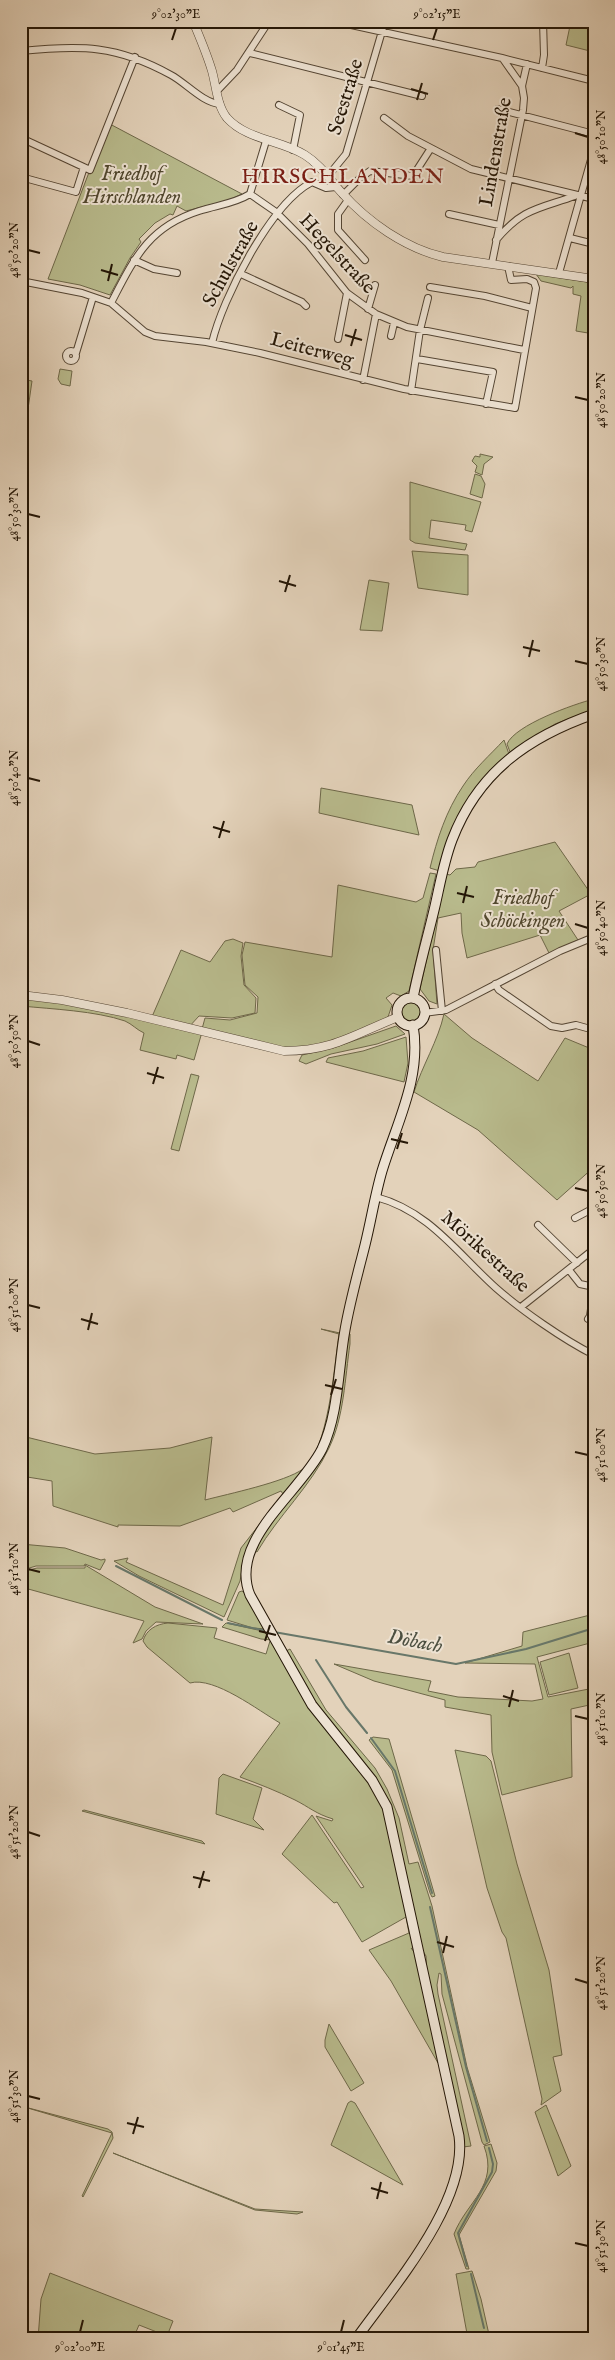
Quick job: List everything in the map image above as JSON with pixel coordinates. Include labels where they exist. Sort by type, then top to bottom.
[{"type":"main road","points":[[414,998],[447,855],[466,809],[493,773],[515,753],[556,728],[594,714]]},
{"type":"main road","points":[[414,998],[422,1003],[424,1013],[421,1021],[413,1025],[403,1023],[398,1017],[397,1010],[400,1003],[405,999],[414,998]]},
{"type":"main road","points":[[356,2339],[418,2252],[446,2204],[459,2170],[460,2142],[387,1807],[372,1780],[317,1712],[268,1628],[246,1585],[245,1574],[248,1557],[257,1537],[314,1462],[326,1439],[332,1419],[350,1302],[381,1174],[413,1077],[416,1056],[413,1025]]},
{"type":"street","points":[[193,21],[206,51],[220,104],[226,116],[232,122],[266,141],[307,156],[328,176],[345,197],[374,222],[411,246],[443,257],[594,279]]},
{"type":"street","points":[[217,91],[250,53],[270,21]]},
{"type":"street","points":[[332,21],[502,58],[594,81]]},
{"type":"street","name":"Seestraße","points":[[328,176],[346,154],[385,21]]},
{"type":"street","points":[[542,68],[544,55],[543,21]]},
{"type":"street","points":[[588,21],[594,22]]},
{"type":"street","points":[[21,51],[55,48],[104,49],[134,57],[172,75],[211,102],[220,104]]},
{"type":"street","points":[[250,53],[422,96]]},
{"type":"street","points":[[22,178],[76,192],[134,57]]},
{"type":"street","name":"Lindenstraße","points":[[502,58],[522,86]]},
{"type":"street","name":"Lindenstraße","points":[[492,263],[522,116],[524,98],[522,86],[527,64]]},
{"type":"street","points":[[279,105],[300,115],[293,150]]},
{"type":"street","points":[[498,109],[594,134]]},
{"type":"street","points":[[384,118],[408,136],[471,169],[594,199]]},
{"type":"street","points":[[21,138],[87,168]]},
{"type":"street","points":[[21,281],[93,297],[111,303],[134,260],[150,238],[174,221],[200,210],[239,200],[250,194],[266,141]]},
{"type":"street","points":[[365,260],[338,230],[338,214],[345,197],[360,178],[370,171],[413,176],[431,148]]},
{"type":"street","points":[[559,273],[570,238],[578,196],[591,170],[594,149]]},
{"type":"street","name":"Schulstraße","points":[[212,343],[219,317],[241,274],[260,238],[278,215],[300,191],[312,182],[326,188],[336,187]]},
{"type":"street","name":"Hegelstraße","points":[[250,194],[262,200],[308,244],[347,293],[376,314],[394,323],[420,330],[524,350]]},
{"type":"street","points":[[496,240],[513,223],[532,209],[578,196]]},
{"type":"street","name":"Lindenstraße","points":[[449,214],[499,225]]},
{"type":"street","points":[[570,238],[594,244]]},
{"type":"street","points":[[134,260],[154,269],[177,273]]},
{"type":"street","points":[[508,266],[511,280],[530,280],[536,284],[524,350]]},
{"type":"street","points":[[241,274],[302,302],[306,306]]},
{"type":"street","points":[[368,309],[376,285]]},
{"type":"street","points":[[430,287],[485,296],[532,308]]},
{"type":"street","points":[[338,339],[347,293]]},
{"type":"street","points":[[76,354],[93,297]]},
{"type":"street","points":[[411,391],[420,330],[428,298]]},
{"type":"street","name":"Leiterweg","points":[[111,303],[150,334],[212,343],[298,362],[411,391],[515,408],[524,350]]},
{"type":"street","points":[[363,380],[376,314]]},
{"type":"street","points":[[391,336],[394,323]]},
{"type":"street","points":[[417,359],[493,372],[486,404]]},
{"type":"street","points":[[424,1013],[442,1012],[560,951],[594,938]]},
{"type":"street","points":[[436,950],[442,1012]]},
{"type":"street","points":[[495,984],[499,990],[551,1026],[562,1028],[576,1025],[594,1030]]},
{"type":"street","points":[[21,995],[127,1013],[284,1051],[309,1050],[330,1046],[398,1017]]},
{"type":"street","name":"Mörikestraße","points":[[376,1197],[404,1207],[425,1220],[440,1231],[495,1287],[521,1307],[594,1355]]},
{"type":"street","points":[[575,1218],[594,1208]]},
{"type":"street","points":[[538,1225],[577,1263]]},
{"type":"street","points":[[521,1307],[594,1249]]},
{"type":"street","points":[[569,1270],[580,1284],[594,1287],[588,1319]]},
{"type":"green space","points":[[571,21],[594,25],[594,52],[566,45]]},
{"type":"green space","name":"Friedhof Hirschlanden","points":[[108,123],[242,194],[229,200],[186,211],[177,206],[173,215],[170,214],[155,223],[139,239],[141,242],[110,295],[80,285],[48,279]]},
{"type":"green space","points":[[536,274],[594,283],[594,334],[576,331],[581,296],[573,294],[573,286],[571,288],[541,281]]},
{"type":"green space","points":[[60,369],[72,371],[70,386],[61,384],[58,379]]},
{"type":"green space","points":[[21,379],[32,381],[27,416],[21,415]]},
{"type":"green space","points":[[480,454],[493,457],[484,464],[482,475],[475,472],[477,466],[472,461],[475,456],[480,457]]},
{"type":"green space","points":[[475,474],[481,476],[485,484],[482,498],[470,494]]},
{"type":"green space","points":[[410,482],[481,502],[472,532],[465,530],[466,525],[431,520],[429,538],[467,544],[465,550],[415,543],[410,540]]},
{"type":"green space","points":[[412,551],[468,555],[468,595],[418,588]]},
{"type":"green space","points":[[369,580],[389,583],[382,631],[360,630]]},
{"type":"green space","points":[[594,699],[594,709],[555,724],[510,752],[507,744],[521,730],[560,710]]},
{"type":"green space","points":[[504,740],[510,757],[466,809],[443,872],[430,868],[443,826],[457,796],[482,762]]},
{"type":"green space","points":[[321,788],[412,805],[419,835],[319,813]]},
{"type":"green space","name":"Friedhof Schöckingen","points":[[555,842],[591,894],[559,911],[578,940],[549,953],[540,935],[467,958],[462,933],[461,913],[438,918],[433,950],[437,1004],[429,1001],[420,989],[446,874],[450,875],[456,869],[475,867],[478,862]]},
{"type":"green space","points":[[430,873],[436,874],[409,991],[401,996],[393,993],[386,998],[392,1005],[388,1017],[343,1039],[312,1046],[286,1048],[202,1029],[205,1018],[230,1020],[257,1013],[258,997],[245,985],[242,955],[245,942],[332,957],[338,885],[416,902],[423,898]]},
{"type":"green space","points":[[233,939],[243,943],[241,956],[244,985],[256,998],[255,1013],[232,1018],[199,1016],[188,1028],[202,1032],[194,1060],[177,1055],[176,1059],[140,1050],[144,1033],[125,1021],[88,1013],[21,1006],[21,995],[151,1019],[181,950],[210,962],[225,941]]},
{"type":"green space","points":[[411,1001],[419,1004],[422,1012],[419,1020],[411,1023],[403,1020],[400,1012],[403,1004]]},
{"type":"green space","points":[[444,1014],[472,1038],[538,1081],[565,1038],[594,1050],[594,1167],[557,1200],[478,1130],[414,1092],[438,1034]]},
{"type":"green space","points":[[396,1026],[405,1034],[377,1044],[331,1054],[306,1064],[299,1061],[302,1055],[333,1048]]},
{"type":"green space","points":[[406,1037],[408,1063],[404,1082],[326,1062],[328,1058],[363,1051]]},
{"type":"green space","points":[[191,1074],[199,1076],[179,1151],[171,1149]]},
{"type":"green space","points":[[321,1329],[340,1333],[329,1418],[319,1449],[243,1565],[240,1581],[224,1617],[139,1576],[114,1561],[128,1558],[126,1562],[223,1605],[241,1548],[283,1494],[281,1491],[233,1512],[230,1508],[180,1526],[118,1525],[118,1527],[53,1506],[52,1481],[21,1476],[22,1436],[95,1454],[170,1448],[212,1437],[205,1500],[256,1487],[295,1474],[303,1469],[312,1459],[319,1444],[329,1406],[339,1334]]},
{"type":"green space","points":[[347,1333],[350,1334],[350,1344],[345,1384],[334,1436],[322,1462],[257,1552],[251,1549],[323,1446]]},
{"type":"green space","points":[[21,1544],[65,1548],[101,1560],[105,1559],[105,1561],[100,1570],[85,1564],[84,1566],[36,1566],[26,1569],[21,1575]]},
{"type":"green space","points":[[85,1565],[155,1607],[203,1624],[156,1622],[146,1631],[142,1639],[133,1643],[144,1621],[21,1587],[21,1577],[29,1570],[37,1568],[85,1568]]},
{"type":"green space","points":[[242,1591],[246,1594],[266,1629],[253,1628],[227,1620],[239,1592]]},
{"type":"green space","points":[[594,1614],[594,1642],[537,1657],[548,1697],[594,1688],[594,1704],[571,1709],[572,1777],[502,1795],[492,1752],[491,1715],[445,1707],[445,1700],[374,1681],[334,1664],[431,1681],[428,1691],[458,1697],[532,1701],[543,1699],[535,1664],[465,1663],[522,1646],[523,1632]]},
{"type":"green space","points":[[168,1623],[217,1628],[214,1638],[266,1654],[270,1641],[273,1642],[370,1782],[385,1808],[417,1953],[411,1948],[418,1957],[438,2063],[391,1981],[369,1950],[409,1933],[406,1917],[362,1942],[337,1902],[334,1903],[282,1854],[312,1815],[361,1888],[364,1887],[316,1816],[332,1821],[333,1819],[240,1777],[280,1723],[223,1689],[200,1682],[190,1683],[147,1647],[143,1641],[149,1631],[156,1626]]},
{"type":"green space","points":[[226,1623],[267,1632],[272,1640],[261,1639],[222,1627]]},
{"type":"green space","points":[[290,1649],[326,1710],[375,1768],[387,1789],[399,1818],[409,1864],[418,1862],[432,1906],[467,2067],[490,2142],[484,2145],[442,1994],[441,1974],[439,1973],[438,1994],[471,2146],[463,2147],[427,1973],[426,1956],[421,1948],[392,1814],[315,1704],[286,1651]]},
{"type":"green space","points":[[569,1653],[578,1688],[549,1695],[540,1662]]},
{"type":"green space","points":[[373,1737],[389,1739],[435,1896],[432,1897],[430,1893],[392,1770],[369,1740]]},
{"type":"green space","points":[[455,1750],[486,1756],[491,1761],[517,1864],[549,1970],[562,2055],[553,2057],[561,2091],[541,2105],[542,2099],[506,1938],[502,1932],[487,1888]]},
{"type":"green space","points":[[223,1774],[262,1788],[253,1819],[264,1830],[216,1814],[219,1778]]},
{"type":"green space","points":[[82,1811],[202,1841],[205,1844]]},
{"type":"green space","points":[[329,2024],[364,2083],[351,2091],[325,2047]]},
{"type":"green space","points":[[351,2101],[355,2103],[403,2185],[331,2145],[348,2103]]},
{"type":"green space","points":[[546,2105],[571,2166],[558,2176],[535,2112]]},
{"type":"green space","points":[[21,2106],[108,2129],[112,2132],[113,2138],[83,2197],[112,2133]]},
{"type":"green space","points":[[491,2144],[497,2163],[496,2171],[459,2235],[469,2269],[466,2269],[454,2234],[485,2183],[488,2160],[484,2146]]},
{"type":"green space","points":[[113,2153],[255,2209],[303,2212],[297,2214],[255,2210]]},
{"type":"green space","points":[[472,2271],[481,2299],[490,2339],[468,2339],[456,2274]]},
{"type":"green space","points":[[50,2273],[173,2321],[167,2336],[139,2325],[133,2339],[38,2339],[41,2299]]},
{"type":"waterway","name":"Döbach","points":[[116,1566],[222,1620]]},
{"type":"waterway","name":"Döbach","points":[[228,1623],[267,1631]]},
{"type":"waterway","name":"Döbach","points":[[274,1632],[456,1664],[526,1649],[594,1628]]},
{"type":"waterway","points":[[316,1660],[346,1707],[367,1733]]},
{"type":"waterway","points":[[371,1738],[395,1771],[432,1893]]},
{"type":"waterway","points":[[430,1907],[466,2067],[487,2141]]},
{"type":"waterway","points":[[467,2266],[458,2233],[492,2172],[493,2164],[489,2148]]},
{"type":"waterway","points":[[471,2274],[484,2328]]},
{"type":"district","name":"HIRSCHLANDEN","points":[[343,177]]}]
